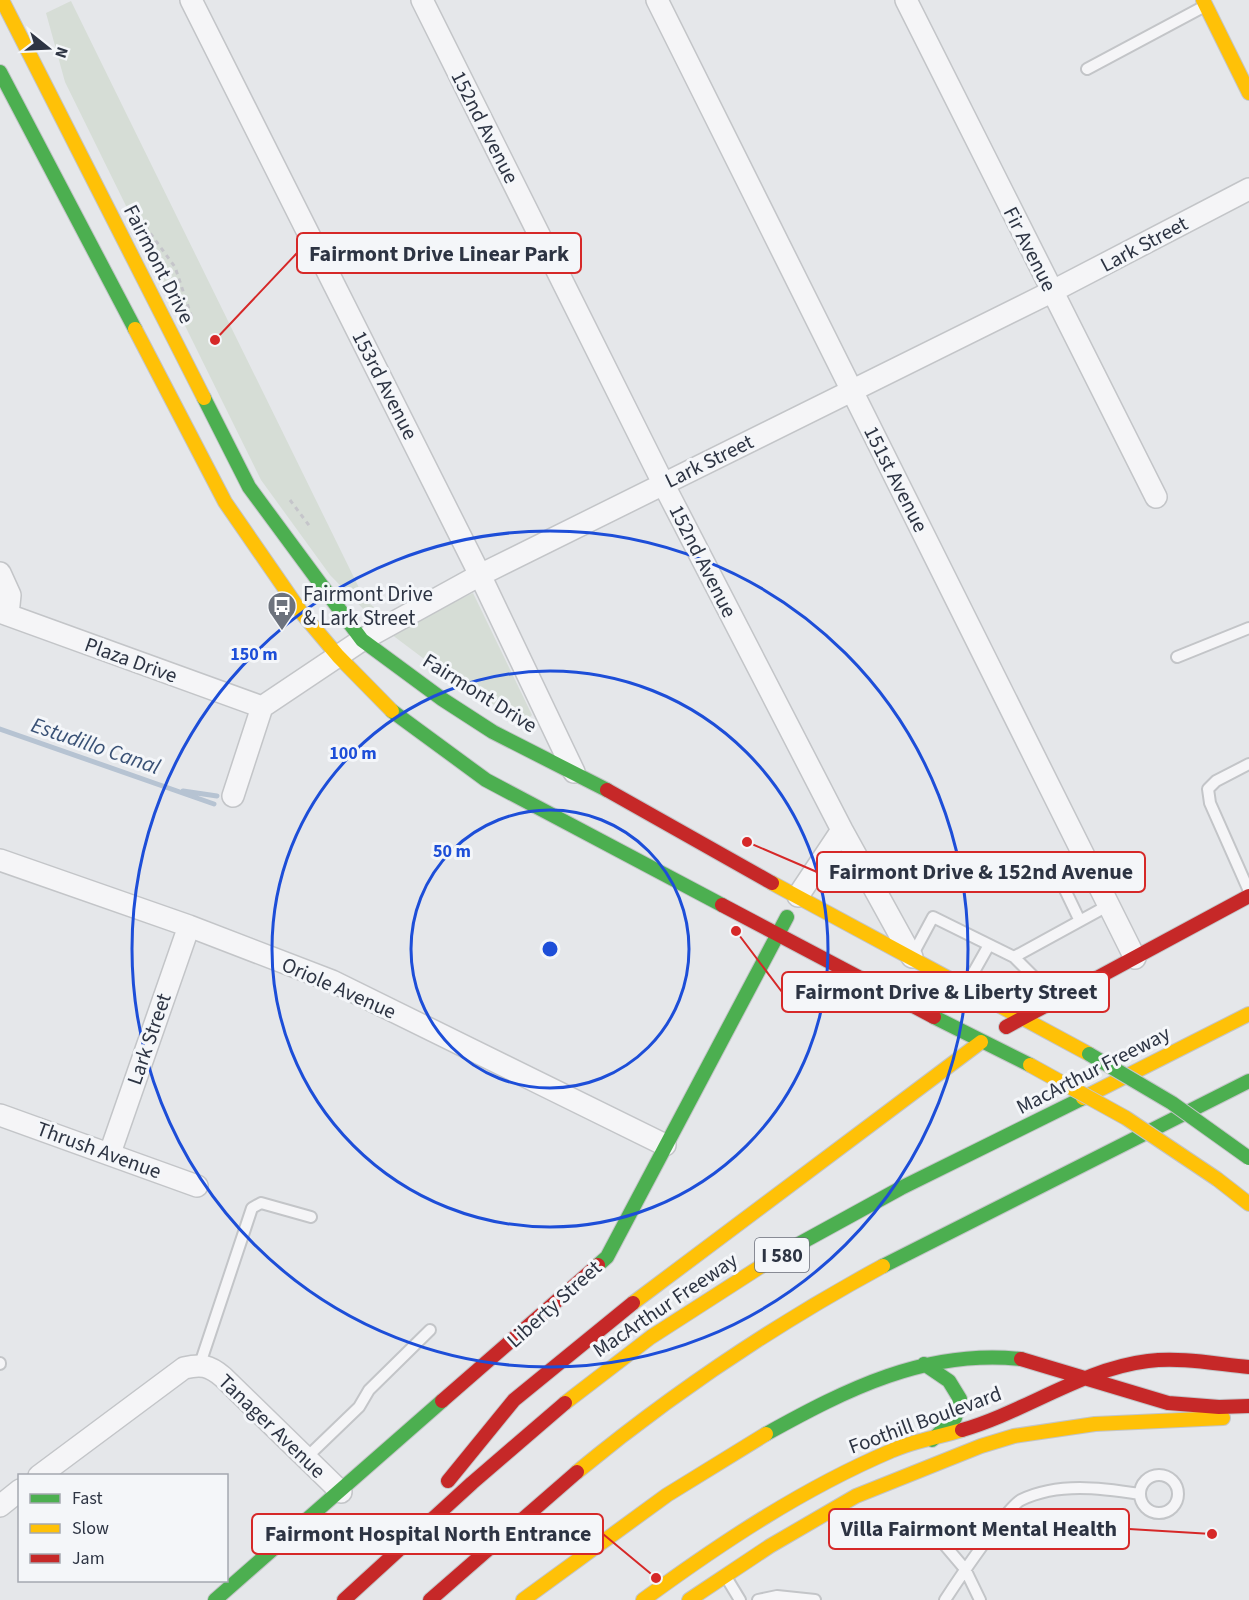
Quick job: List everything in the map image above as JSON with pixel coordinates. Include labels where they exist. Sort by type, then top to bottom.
[{"type":"main road","name":"Fairmont Drive","points":[[2,0],[249,487],[362,640],[442,699],[493,732],[573,772],[875,940],[912,957],[1089,1054],[1172,1102],[1249,1158]]},
{"type":"main road","points":[[1205,3],[1249,93]]},
{"type":"main road","points":[[0,72],[225,502],[301,612],[338,656],[397,717],[486,780],[981,1042],[1078,1088],[1123,1114],[1249,1204]]},
{"type":"main road","name":"Liberty Street","points":[[215,1600],[607,1257],[798,896]]},
{"type":"main road","points":[[368,1577],[514,1401],[554,1365],[649,1290],[981,1042],[1020,1018],[1249,897]]},
{"type":"main road","name":"MacArthur Freeway","points":[[344,1600],[485,1469],[555,1410],[624,1356],[700,1304],[866,1208],[1249,1014]]},
{"type":"main road","name":"I 580","points":[[430,1600],[524,1514],[589,1460],[658,1405],[731,1355],[809,1307],[893,1261],[1249,1081]]},
{"type":"main road","points":[[523,1600],[655,1502],[705,1469],[853,1390],[924,1364],[949,1359],[1011,1357],[1034,1361],[1168,1403],[1219,1407],[1249,1406]]},
{"type":"main road","name":"Foothill Boulevard","points":[[643,1600],[710,1551],[806,1492],[893,1450],[993,1420],[1088,1378],[1147,1361],[1176,1360],[1249,1367]]},
{"type":"main road","points":[[924,1364],[951,1379],[958,1388],[960,1400],[958,1414],[950,1428],[932,1440]]},
{"type":"main road","name":"Foothill Boulevard","points":[[689,1600],[724,1574],[856,1496],[1003,1439],[1095,1424],[1220,1418],[1249,1414]]},
{"type":"main road","points":[[710,1551],[724,1574]]},
{"type":"street","name":"153rd Avenue","points":[[191,0],[480,574],[573,772]]},
{"type":"street","name":"152nd Avenue","points":[[422,0],[663,483],[842,830],[912,957]]},
{"type":"street","name":"151st Avenue","points":[[657,0],[1135,958]]},
{"type":"street","name":"Fir Avenue","points":[[906,0],[1156,497]]},
{"type":"street","name":"Lark Street","points":[[262,708],[362,640],[480,574],[1051,292],[1249,189]]},
{"type":"street","points":[[0,573],[10,595],[4,613]]},
{"type":"street","name":"Plaza Drive","points":[[4,613],[262,708]]},
{"type":"street","points":[[233,796],[262,708]]},
{"type":"street","name":"Liberty Street","points":[[798,896],[842,830]]},
{"type":"street","name":"Oriole Avenue","points":[[0,860],[189,926],[332,981],[665,1145]]},
{"type":"street","name":"Lark Street","points":[[110,1153],[189,926]]},
{"type":"street","name":"Thrush Avenue","points":[[0,1114],[197,1186]]},
{"type":"street","points":[[42,1474],[184,1368],[200,1364]]},
{"type":"street","name":"Tanager Avenue","points":[[200,1364],[212,1368],[223,1377],[341,1492]]},
{"type":"lane","points":[[1087,69],[1205,3]]},
{"type":"lane","points":[[1177,657],[1249,628]]},
{"type":"lane","points":[[1249,764],[1216,781],[1208,789],[1210,803],[1249,891]]},
{"type":"lane","points":[[1079,919],[1056,871],[1085,858]]},
{"type":"lane","points":[[1014,957],[1079,919],[1109,905]]},
{"type":"lane","points":[[912,957],[933,917],[1014,957],[1056,999]]},
{"type":"lane","points":[[965,987],[989,945]]},
{"type":"lane","points":[[200,1364],[252,1208],[261,1203],[311,1217]]},
{"type":"lane","points":[[306,1458],[359,1407],[369,1390],[430,1330]]},
{"type":"lane","points":[[945,1600],[965,1569],[1019,1501],[1055,1489],[1102,1488],[1140,1494]]},
{"type":"lane","points":[[920,1516],[965,1569],[980,1600]]},
{"type":"lane","points":[[724,1574],[740,1600]]},
{"type":"lane","points":[[758,1600],[777,1596],[815,1600]]},
{"type":"shaded area","points":[[71,1],[365,600],[401,628],[473,593],[532,715],[525,722],[460,686],[379,625],[330,575],[261,480],[65,82],[46,13]]},
{"type":"waterway","name":"Estudillo Canal","points":[[0,729],[214,804]]},
{"type":"waterway","name":"Estudillo Canal","points":[[183,791],[217,796]]},
{"type":"traffic: fast","points":[[0,72],[135,329]]},
{"type":"traffic: fast","points":[[204,398],[249,487],[362,640],[442,699],[493,732],[607,790]]},
{"type":"traffic: fast","points":[[392,711],[486,780],[722,905]]},
{"type":"traffic: fast","points":[[598,1265],[607,1257],[787,917]]},
{"type":"traffic: fast","points":[[934,1017],[1030,1065]]},
{"type":"traffic: fast","points":[[1089,1054],[1172,1103],[1249,1158]]},
{"type":"traffic: fast","points":[[883,1266],[1249,1081]]},
{"type":"traffic: fast","points":[[777,1256],[901,1188],[1083,1098]]},
{"type":"traffic: fast","points":[[766,1434],[857,1388],[920,1366],[952,1360],[1021,1359]]},
{"type":"traffic: fast","points":[[924,1364],[949,1381],[960,1399],[955,1418],[932,1440]]},
{"type":"traffic: fast","points":[[215,1600],[442,1401]]},
{"type":"traffic: slow","points":[[2,0],[204,398]]},
{"type":"traffic: slow","points":[[1203,0],[1249,93]]},
{"type":"traffic: slow","points":[[135,329],[225,502],[301,612],[338,656],[392,711]]},
{"type":"traffic: slow","points":[[772,883],[1089,1054]]},
{"type":"traffic: slow","points":[[1083,1098],[1249,1014]]},
{"type":"traffic: slow","points":[[633,1303],[981,1042]]},
{"type":"traffic: slow","points":[[1030,1065],[1126,1118],[1217,1179]]},
{"type":"traffic: slow","points":[[1217,1179],[1249,1204]]},
{"type":"traffic: slow","points":[[565,1403],[651,1337],[777,1256]]},
{"type":"traffic: slow","points":[[577,1472],[650,1415],[725,1362],[803,1312],[883,1266]]},
{"type":"traffic: slow","points":[[689,1600],[770,1546],[856,1496],[981,1446],[1014,1436],[1095,1424],[1223,1418]]},
{"type":"traffic: slow","points":[[643,1600],[763,1518],[826,1482],[899,1448],[962,1430]]},
{"type":"traffic: slow","points":[[523,1600],[667,1495],[766,1434]]},
{"type":"traffic: jam","points":[[607,790],[772,883]]},
{"type":"traffic: jam","points":[[1006,1027],[1249,896]]},
{"type":"traffic: jam","points":[[722,905],[934,1017]]},
{"type":"traffic: jam","points":[[442,1401],[598,1265]]},
{"type":"traffic: jam","points":[[448,1481],[514,1400],[633,1303]]},
{"type":"traffic: jam","points":[[1021,1359],[1168,1403],[1219,1407],[1249,1406]]},
{"type":"traffic: jam","points":[[962,1430],[1008,1413],[1077,1382],[1124,1366],[1148,1361],[1173,1360],[1249,1367]]},
{"type":"traffic: jam","points":[[344,1600],[472,1483],[565,1403]]},
{"type":"traffic: jam","points":[[430,1600],[577,1472]]},
{"type":"place","name":"Fairmont Drive Linear Park","points":[[215,340]]},
{"type":"place","name":"Fairmont Drive & Lark Street","points":[[282,632]]},
{"type":"place","name":"Fairmont Drive & 152nd Avenue","points":[[747,842]]},
{"type":"place","name":"Fairmont Drive & Liberty Street","points":[[736,931]]},
{"type":"place","name":"Villa Fairmont Mental Health","points":[[1212,1534]]},
{"type":"place","name":"Fairmont Hospital North Entrance","points":[[656,1578]]}]
